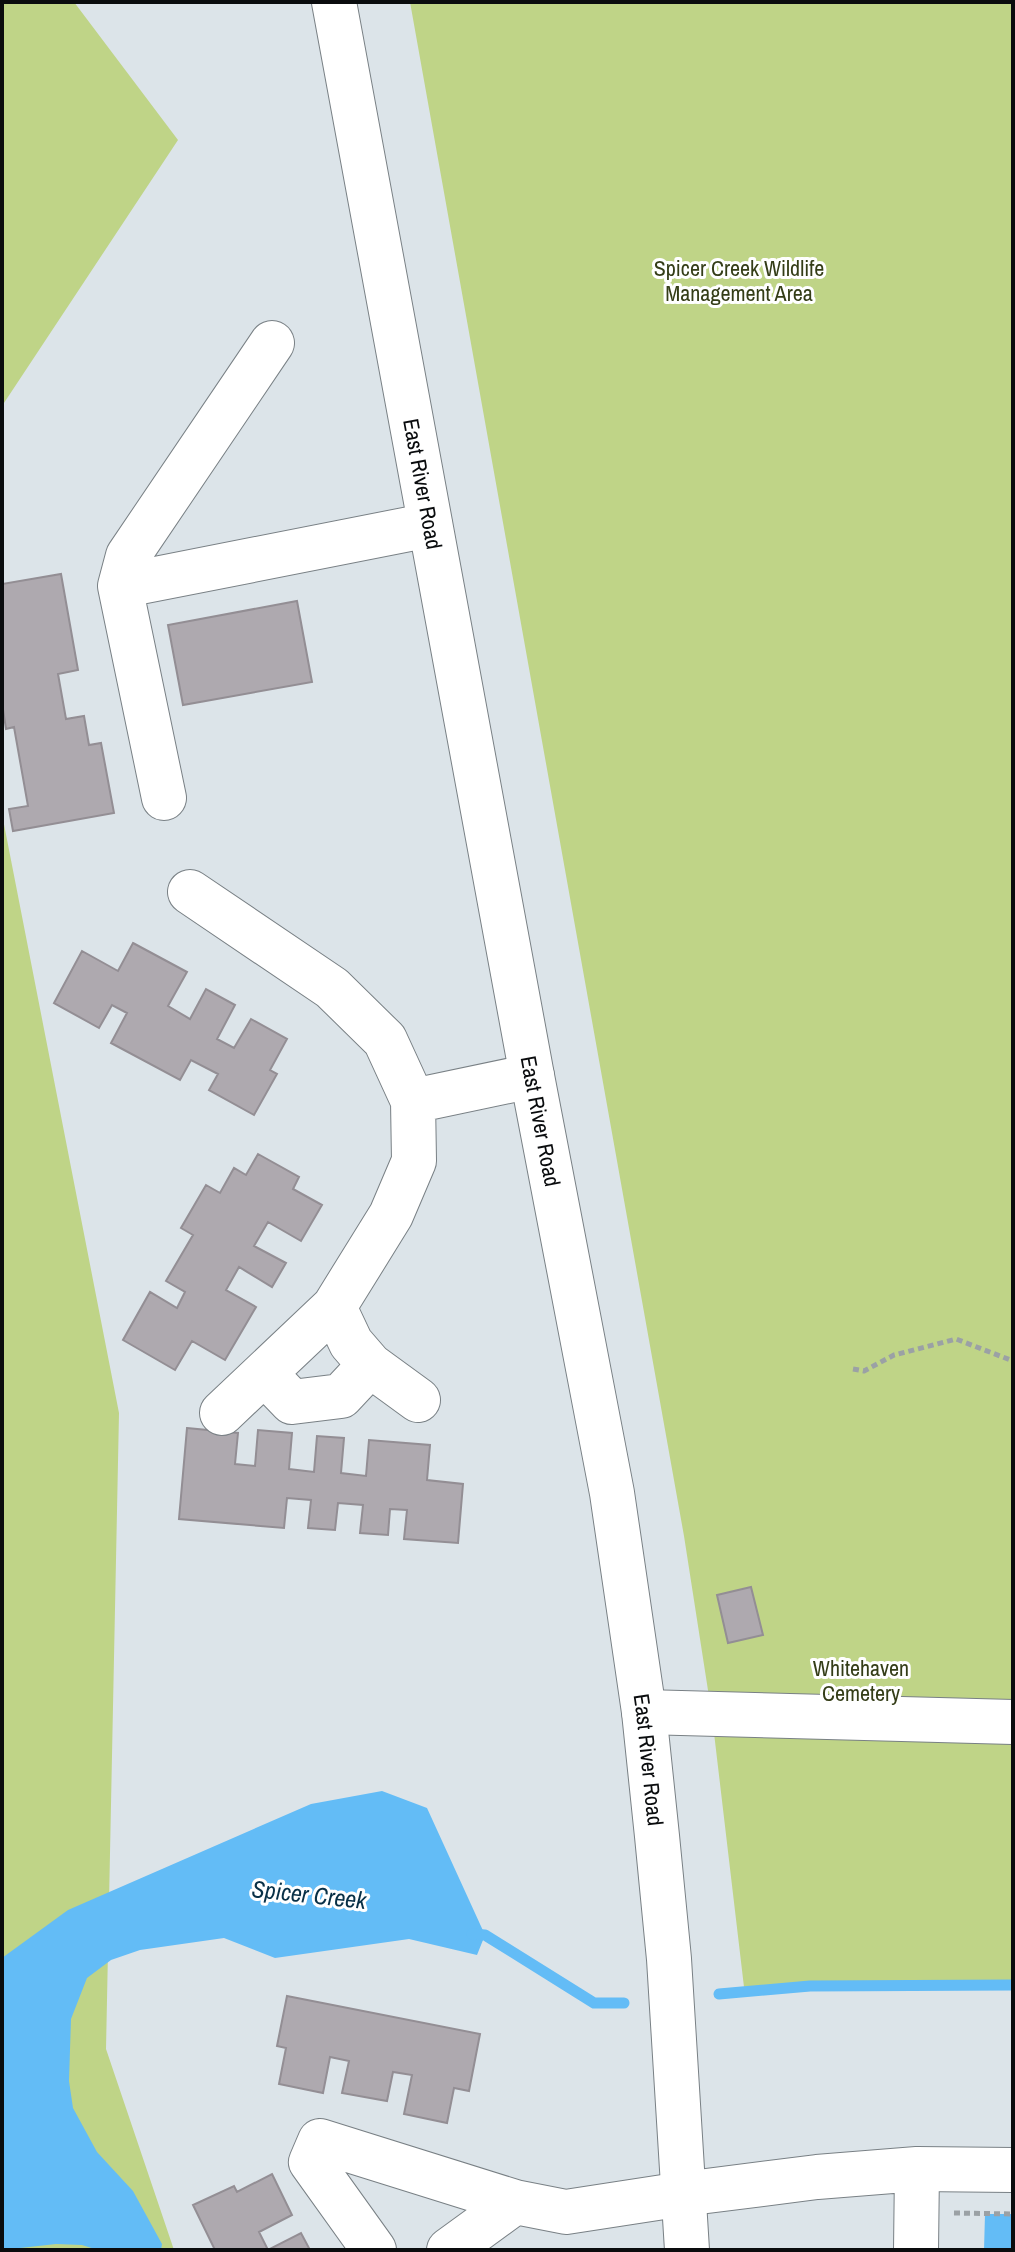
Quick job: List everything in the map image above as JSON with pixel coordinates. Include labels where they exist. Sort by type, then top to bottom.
[{"type":"street","name":"East River Road","points":[[334,2],[612,1493],[644,1712],[669,1959],[687,2250]]},
{"type":"street","points":[[164,798],[120,586],[128,556],[272,343]]},
{"type":"street","points":[[120,586],[430,525]]},
{"type":"street","points":[[190,892],[332,988],[385,1040],[413,1101],[414,1161],[391,1215],[334,1307],[266,1375],[222,1413]]},
{"type":"street","points":[[413,1101],[532,1076]]},
{"type":"street","points":[[334,1307],[351,1343],[370,1365],[418,1400]]},
{"type":"street","points":[[266,1375],[292,1402],[341,1396],[370,1365]]},
{"type":"street","points":[[644,1712],[1013,1722]]},
{"type":"street","points":[[374,2250],[311,2162],[320,2141],[515,2202],[567,2231],[683,2194],[817,2177],[917,2169],[1013,2170]]},
{"type":"street","points":[[917,2169],[917,2231]]},
{"type":"street","points":[[449,2250],[515,2202]]},
{"type":"path","points":[[853,1369],[864,1371],[894,1355],[956,1339],[1013,1361]]},
{"type":"path","points":[[917,2231],[1013,2214]]},
{"type":"green space","points":[[2,2],[74,2],[178,140],[2,406]]},
{"type":"green space","name":"Spicer Creek Wildlife Management Area","points":[[410,2],[1013,2],[1013,1982],[811,1982],[744,1987],[712,1716],[684,1536]]},
{"type":"green space","points":[[2,814],[119,1413],[106,2049],[174,2250],[2,2250]]},
{"type":"water","points":[[382,1791],[427,1808],[485,1935],[477,1955],[409,1939],[275,1958],[224,1938],[140,1950],[111,1960],[87,1978],[71,2019],[69,2081],[73,2108],[97,2152],[133,2191],[162,2244],[161,2250],[98,2250],[82,2245],[56,2244],[2,2250],[2,1958],[68,1910],[311,1804]]},
{"type":"water","points":[[985,2214],[1013,2214],[1013,2250],[984,2250]]},
{"type":"building","points":[[61,574],[78,670],[58,674],[66,719],[84,716],[89,745],[101,743],[114,813],[13,831],[9,809],[28,806],[14,727],[6,729],[2,703],[2,584]]},
{"type":"building","points":[[297,601],[312,682],[183,705],[168,625]]},
{"type":"building","points":[[133,943],[187,972],[168,1006],[190,1019],[206,989],[235,1005],[217,1039],[234,1048],[251,1019],[287,1039],[270,1070],[277,1074],[254,1115],[209,1090],[218,1074],[191,1060],[180,1080],[111,1043],[127,1013],[112,1005],[99,1028],[54,1003],[82,951],[118,971]]},
{"type":"building","points":[[258,1154],[299,1177],[293,1189],[322,1205],[301,1241],[268,1222],[254,1246],[286,1263],[272,1287],[239,1267],[226,1290],[256,1307],[225,1360],[192,1341],[175,1370],[123,1340],[150,1292],[177,1308],[185,1292],[166,1281],[193,1235],[181,1228],[206,1185],[220,1193],[234,1168],[246,1175]]},
{"type":"building","points":[[187,1428],[238,1433],[235,1464],[255,1466],[258,1430],[292,1433],[289,1469],[314,1472],[317,1436],[344,1438],[341,1473],[366,1476],[369,1440],[430,1445],[427,1480],[463,1484],[458,1543],[404,1539],[407,1510],[390,1509],[388,1535],[360,1533],[363,1505],[338,1503],[335,1530],[308,1528],[311,1500],[287,1498],[284,1528],[179,1519]]},
{"type":"building","points":[[751,1587],[763,1635],[728,1643],[717,1595]]},
{"type":"building","points":[[287,1996],[480,2034],[469,2091],[454,2088],[447,2123],[404,2114],[412,2075],[393,2072],[387,2101],[342,2093],[349,2061],[330,2057],[323,2093],[279,2084],[286,2048],[277,2046]]},
{"type":"building","points":[[272,2174],[292,2215],[259,2232],[268,2250],[215,2250],[193,2205],[234,2186],[237,2192]]},
{"type":"building","points":[[301,2233],[310,2250],[268,2250]]},
{"type":"waterway","name":"Spicer Creek","points":[[472,1934],[485,1935],[594,2003],[624,2003]]},
{"type":"waterway","name":"Spicer Creek","points":[[719,1994],[810,1986],[1013,1985]]},
{"type":"park label","name":"Whitehaven Cemetery","points":[[861,1680]]}]
